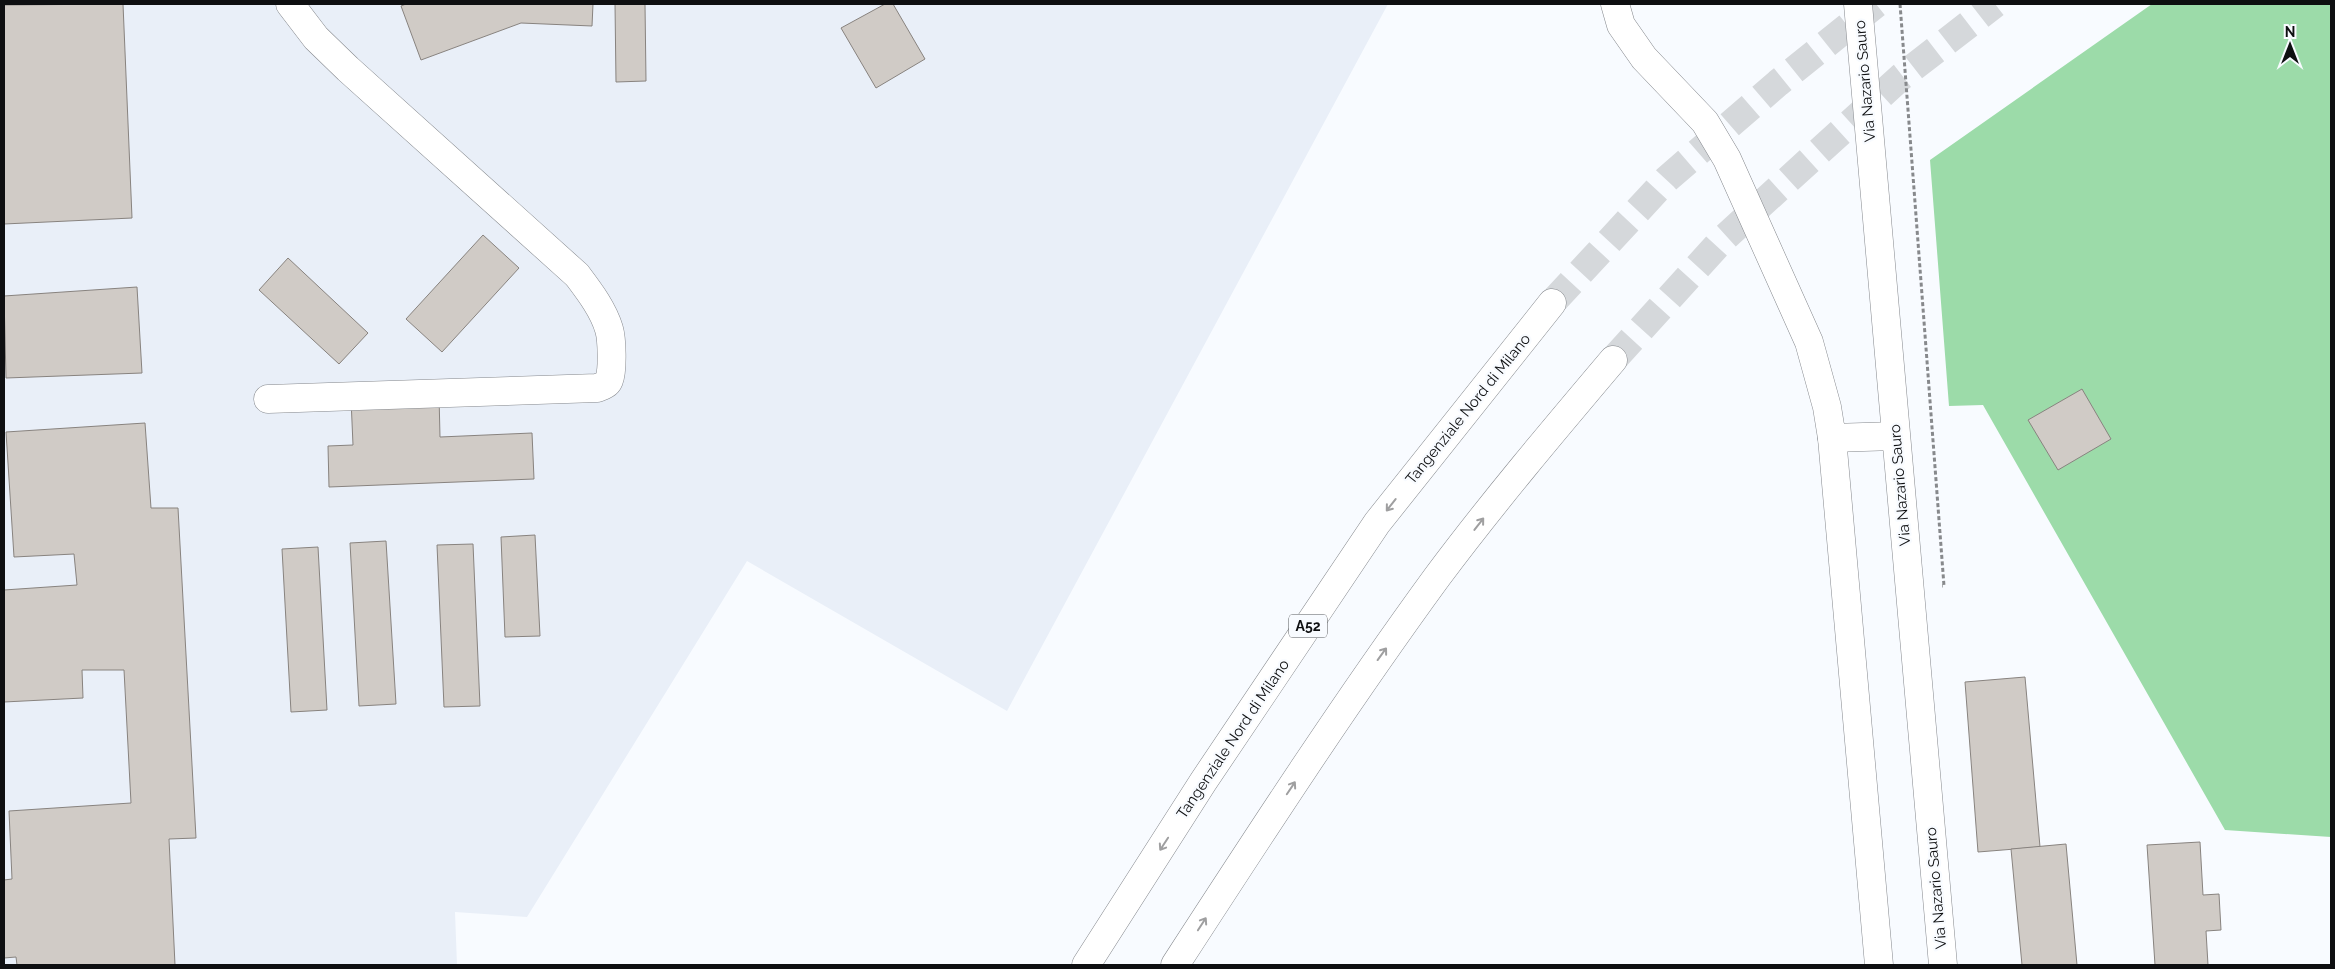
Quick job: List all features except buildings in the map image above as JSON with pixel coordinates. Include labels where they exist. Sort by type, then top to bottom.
[{"type":"main road","points":[[268,400],[597,388],[605,385],[609,380],[611,355],[609,329],[593,297],[577,275],[348,69],[316,38],[290,4]]},
{"type":"main road","points":[[1615,4],[1621,25],[1644,58],[1705,122],[1727,159],[1810,342],[1827,407],[1832,438],[1880,965]]},
{"type":"main road","name":"Via Nazario Sauro","points":[[1858,4],[1943,965]]},
{"type":"main road","name":"Tangenziale Nord di Milano","points":[[1086,965],[1203,782],[1377,523],[1552,303]]},
{"type":"main road","points":[[1175,965],[1354,693],[1438,576],[1529,460],[1613,360]]},
{"type":"main road","points":[[1832,438],[1895,436]]},
{"type":"path","points":[[1900,4],[1944,586],[1936,586]]},
{"type":"shaded area","points":[[4,4],[1388,4],[1007,711],[747,561],[527,917],[455,912],[457,965],[4,965]]},
{"type":"green space","points":[[2152,4],[2331,4],[2331,837],[2225,830],[1983,405],[1949,406],[1930,160]]},
{"type":"tunnel","points":[[1552,303],[1667,179],[1778,83],[1876,4]]},
{"type":"tunnel","points":[[1613,360],[1722,240],[1901,77],[1995,4]]}]
